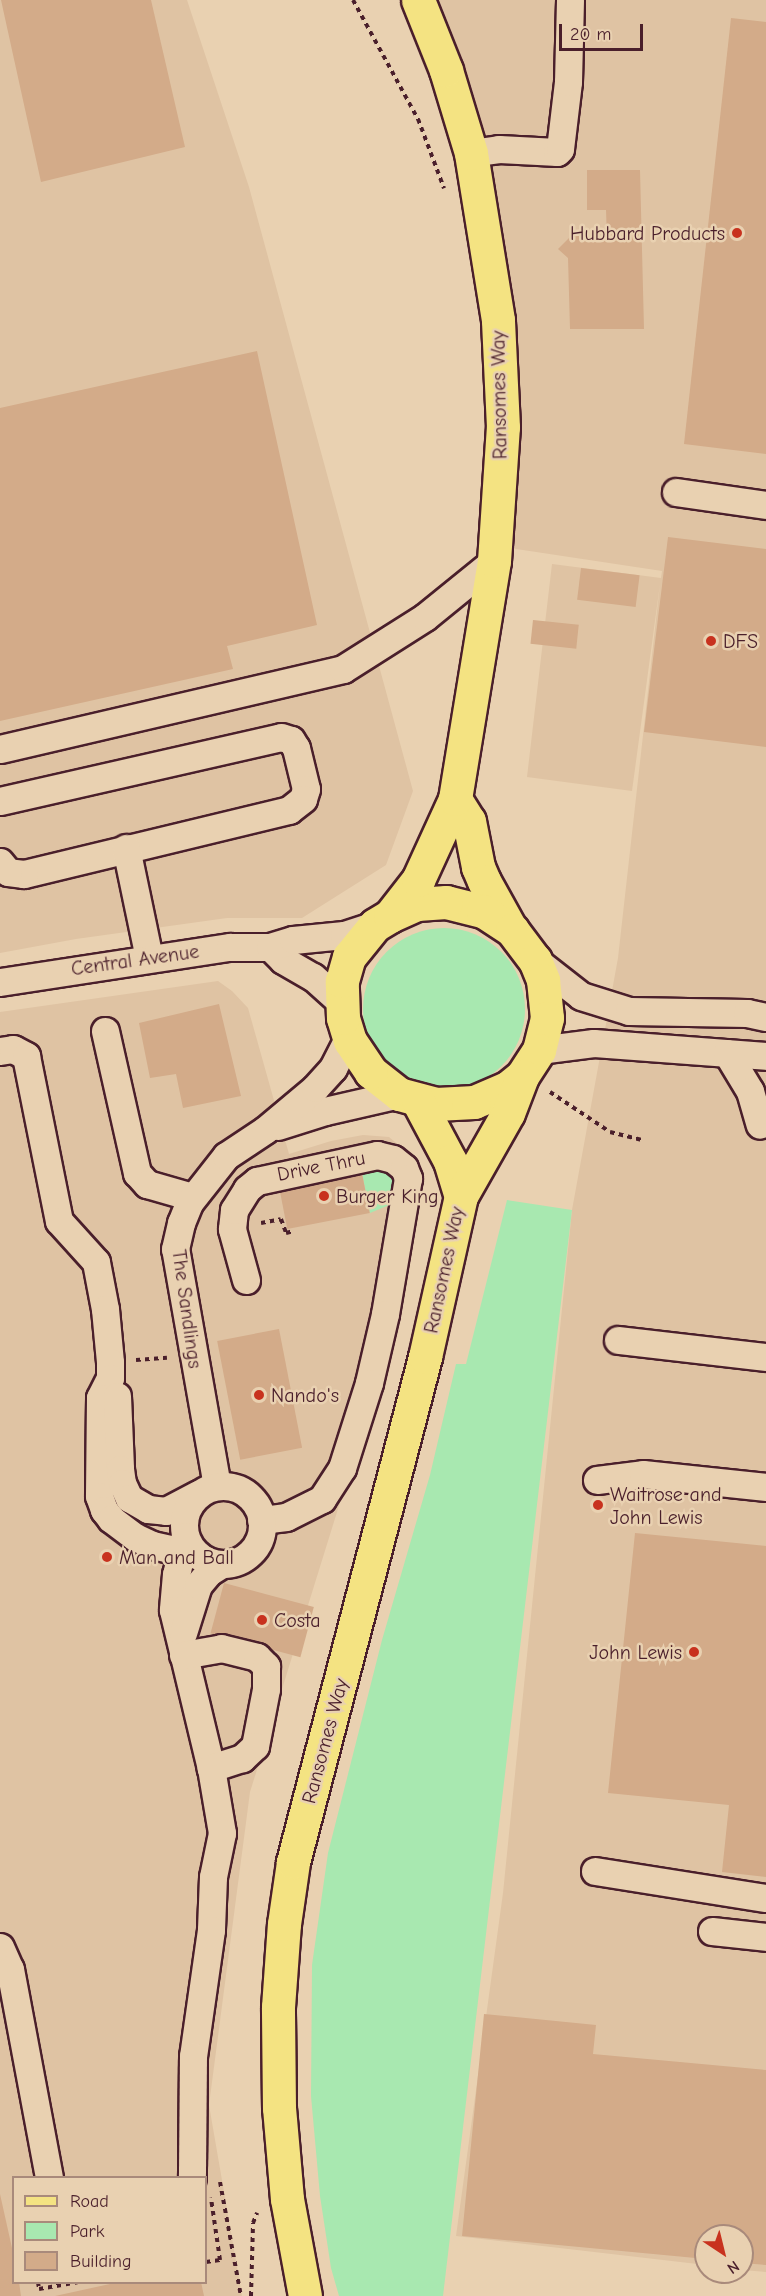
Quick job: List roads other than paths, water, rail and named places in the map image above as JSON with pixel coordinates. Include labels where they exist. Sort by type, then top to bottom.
[{"type":"main road","name":"Ransomes Way","points":[[382,920],[418,880],[455,798],[495,561],[503,426],[502,368],[493,281],[471,153],[447,70],[418,0]]},
{"type":"main road","points":[[455,798],[469,820],[478,867],[484,881],[512,930],[535,960],[543,980],[547,1018],[537,1073],[474,1102],[436,1104],[408,1098],[371,1072],[349,1036],[343,1018],[342,981],[349,957],[382,920],[417,904],[446,902],[483,911],[512,930]]},
{"type":"main road","name":"Ransomes Way","points":[[305,2296],[287,2199],[279,2108],[278,2007],[284,1924],[293,1862],[425,1357],[461,1196],[507,1113],[537,1073]]},
{"type":"main road","name":"Ransomes Way","points":[[408,1098],[447,1153],[461,1196]]},
{"type":"street","points":[[471,153],[499,149],[557,152],[561,149],[568,82],[570,0]]},
{"type":"street","points":[[676,492],[766,504]]},
{"type":"street","points":[[0,749],[343,669],[425,617],[495,561]]},
{"type":"street","points":[[0,801],[281,737],[291,740],[296,748],[306,789],[297,806],[24,874],[8,873],[0,862]]},
{"type":"street","points":[[126,848],[149,958]]},
{"type":"street","name":"Central Avenue","points":[[0,982],[149,958],[230,947],[270,947],[293,940],[344,935],[382,920]]},
{"type":"street","points":[[270,947],[283,960],[313,977],[343,1004]]},
{"type":"street","points":[[535,960],[581,996],[629,1011],[760,1013]]},
{"type":"street","points":[[105,1031],[137,1173],[147,1184],[192,1197]]},
{"type":"street","points":[[266,1130],[333,1068],[349,1036]]},
{"type":"street","points":[[537,1073],[594,1043],[766,1056]]},
{"type":"street","points":[[0,1051],[13,1049],[26,1056],[59,1221],[96,1262],[105,1309],[110,1378],[118,1398],[122,1483],[129,1497],[148,1509],[166,1511],[208,1490],[229,1486],[246,1494],[258,1508],[261,1520],[256,1546],[247,1555],[235,1562],[196,1551],[152,1545],[124,1531],[104,1510],[99,1496],[100,1398],[110,1378]]},
{"type":"street","points":[[727,1053],[750,1091],[760,1125]]},
{"type":"street","points":[[266,1130],[325,1111],[408,1098]]},
{"type":"street","name":"The Sandlings","points":[[208,1490],[175,1249],[181,1223],[192,1197],[226,1156],[266,1130]]},
{"type":"street","name":"Drive Thru","points":[[246,1280],[232,1229],[234,1210],[247,1189],[257,1181],[272,1175],[377,1155],[393,1159],[404,1168],[408,1178],[396,1254],[369,1383],[342,1468],[322,1498],[286,1517],[261,1520]]},
{"type":"street","points":[[618,1340],[766,1357]]},
{"type":"street","points":[[597,1480],[643,1474],[766,1487]]},
{"type":"street","points":[[183,1646],[195,1590],[209,1572],[196,1551],[185,1512],[208,1490]]},
{"type":"street","points":[[196,1551],[173,1603],[211,1768],[222,1833],[213,1876],[211,1930],[193,2056],[200,2176]]},
{"type":"street","points":[[183,1646],[221,1648],[257,1657],[266,1666],[266,1689],[255,1746],[242,1758],[211,1768]]},
{"type":"street","points":[[595,1871],[766,1898]]},
{"type":"street","points":[[712,1931],[766,1937]]},
{"type":"street","points":[[0,1947],[10,1969],[49,2176]]},
{"type":"place","name":"Hubbard Products","points":[[737,233]]},
{"type":"place","name":"DFS","points":[[711,641]]},
{"type":"place","name":"Burger King","points":[[324,1196]]},
{"type":"place","name":"Nando's","points":[[259,1395]]},
{"type":"place","name":"Waitrose and John Lewis","points":[[598,1505]]},
{"type":"place","name":"Man and Ball","points":[[107,1557]]},
{"type":"place","name":"Costa","points":[[262,1620]]},
{"type":"place","name":"John Lewis","points":[[694,1652]]}]
